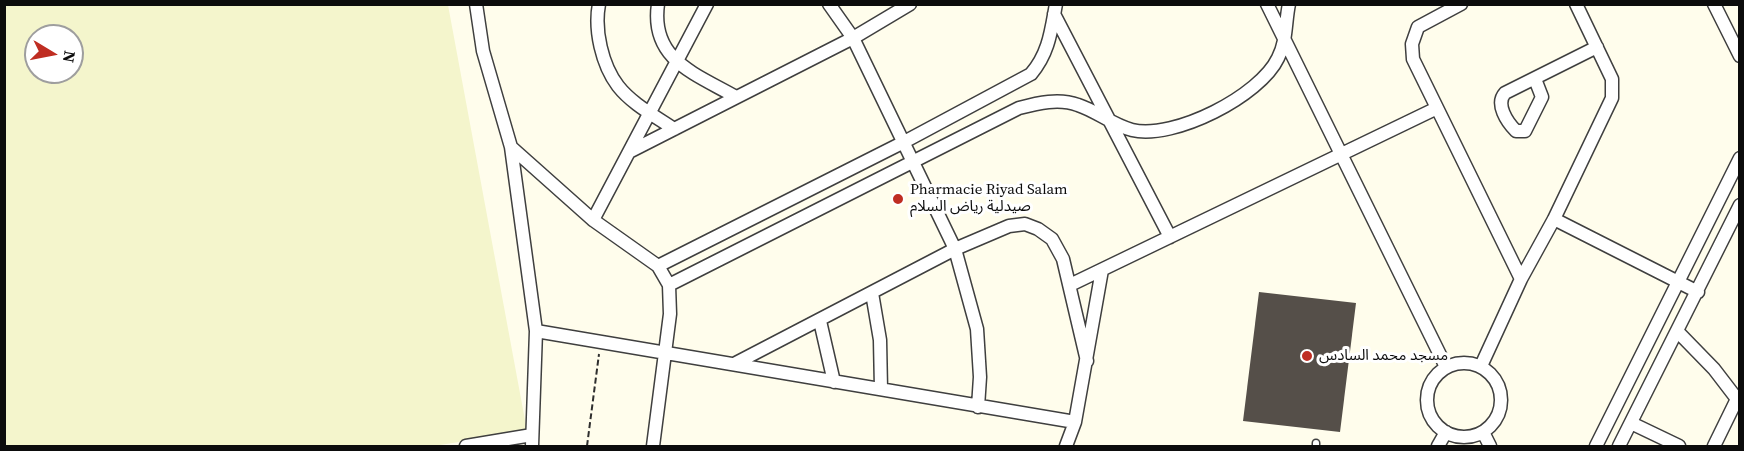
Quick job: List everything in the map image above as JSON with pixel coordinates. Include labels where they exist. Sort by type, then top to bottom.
[{"type":"street","points":[[466,447],[532,441],[536,332],[511,147],[483,51],[476,4]]},
{"type":"street","points":[[599,4],[599,40],[617,85],[674,129]]},
{"type":"street","points":[[658,4],[659,36],[663,46],[676,62],[736,97]]},
{"type":"street","points":[[593,220],[707,4]]},
{"type":"street","points":[[829,4],[853,38],[954,249],[977,329],[980,377],[978,407]]},
{"type":"street","points":[[629,152],[853,38],[910,4]]},
{"type":"street","points":[[1267,4],[1343,154],[1446,367]]},
{"type":"street","points":[[669,285],[912,159],[1019,108],[1039,102],[1078,105],[1109,122],[1133,130],[1153,133],[1212,113],[1260,83],[1278,58],[1285,42],[1289,4]]},
{"type":"street","points":[[1461,4],[1418,27],[1413,37],[1413,59],[1435,109],[1521,279]]},
{"type":"street","points":[[1481,366],[1521,279],[1554,219],[1612,98],[1612,80],[1576,4]]},
{"type":"street","points":[[1714,4],[1740,56]]},
{"type":"street","points":[[1054,8],[1109,122],[1170,237]]},
{"type":"street","points":[[658,266],[904,142],[1031,74],[1043,60],[1049,45],[1054,8]]},
{"type":"street","points":[[1535,79],[1597,47]]},
{"type":"street","points":[[1070,285],[1435,109]]},
{"type":"street","points":[[511,147],[593,220],[658,266],[669,285],[669,314],[653,447]]},
{"type":"street","points":[[1596,447],[1740,158]]},
{"type":"street","points":[[1619,447],[1740,205]]},
{"type":"street","points":[[1554,219],[1698,292]]},
{"type":"street","points":[[736,363],[954,249],[1009,226],[1025,224],[1038,229],[1052,239],[1063,260],[1087,361]]},
{"type":"street","points":[[1066,447],[1075,422],[1102,270]]},
{"type":"street","points":[[872,293],[879,340],[881,389]]},
{"type":"street","points":[[820,321],[834,382]]},
{"type":"street","points":[[1677,331],[1714,369],[1738,399],[1714,447]]},
{"type":"street","points":[[536,332],[736,363],[834,382],[1075,422]]},
{"type":"street","points":[[1458,363],[1481,366],[1497,382],[1501,404],[1498,415],[1482,432],[1471,436],[1446,432],[1437,425],[1428,405],[1431,383],[1446,367],[1458,363]]},
{"type":"street","points":[[1631,423],[1679,447]]},
{"type":"street","points":[[1438,447],[1446,432]]},
{"type":"street","points":[[1482,432],[1490,447]]},
{"type":"path","points":[[587,447],[601,342]]},
{"type":"green space","points":[[4,5],[448,5],[527,431],[434,446],[5,446]]},
{"type":"building","points":[[1259,292],[1356,303],[1340,432],[1243,421]]},
{"type":"place","name":"Pharmacie Riyad Salam صيدلية رياض السلام","points":[[898,199]]},
{"type":"place","name":"مسجد محمد السادس","points":[[1307,356]]}]
